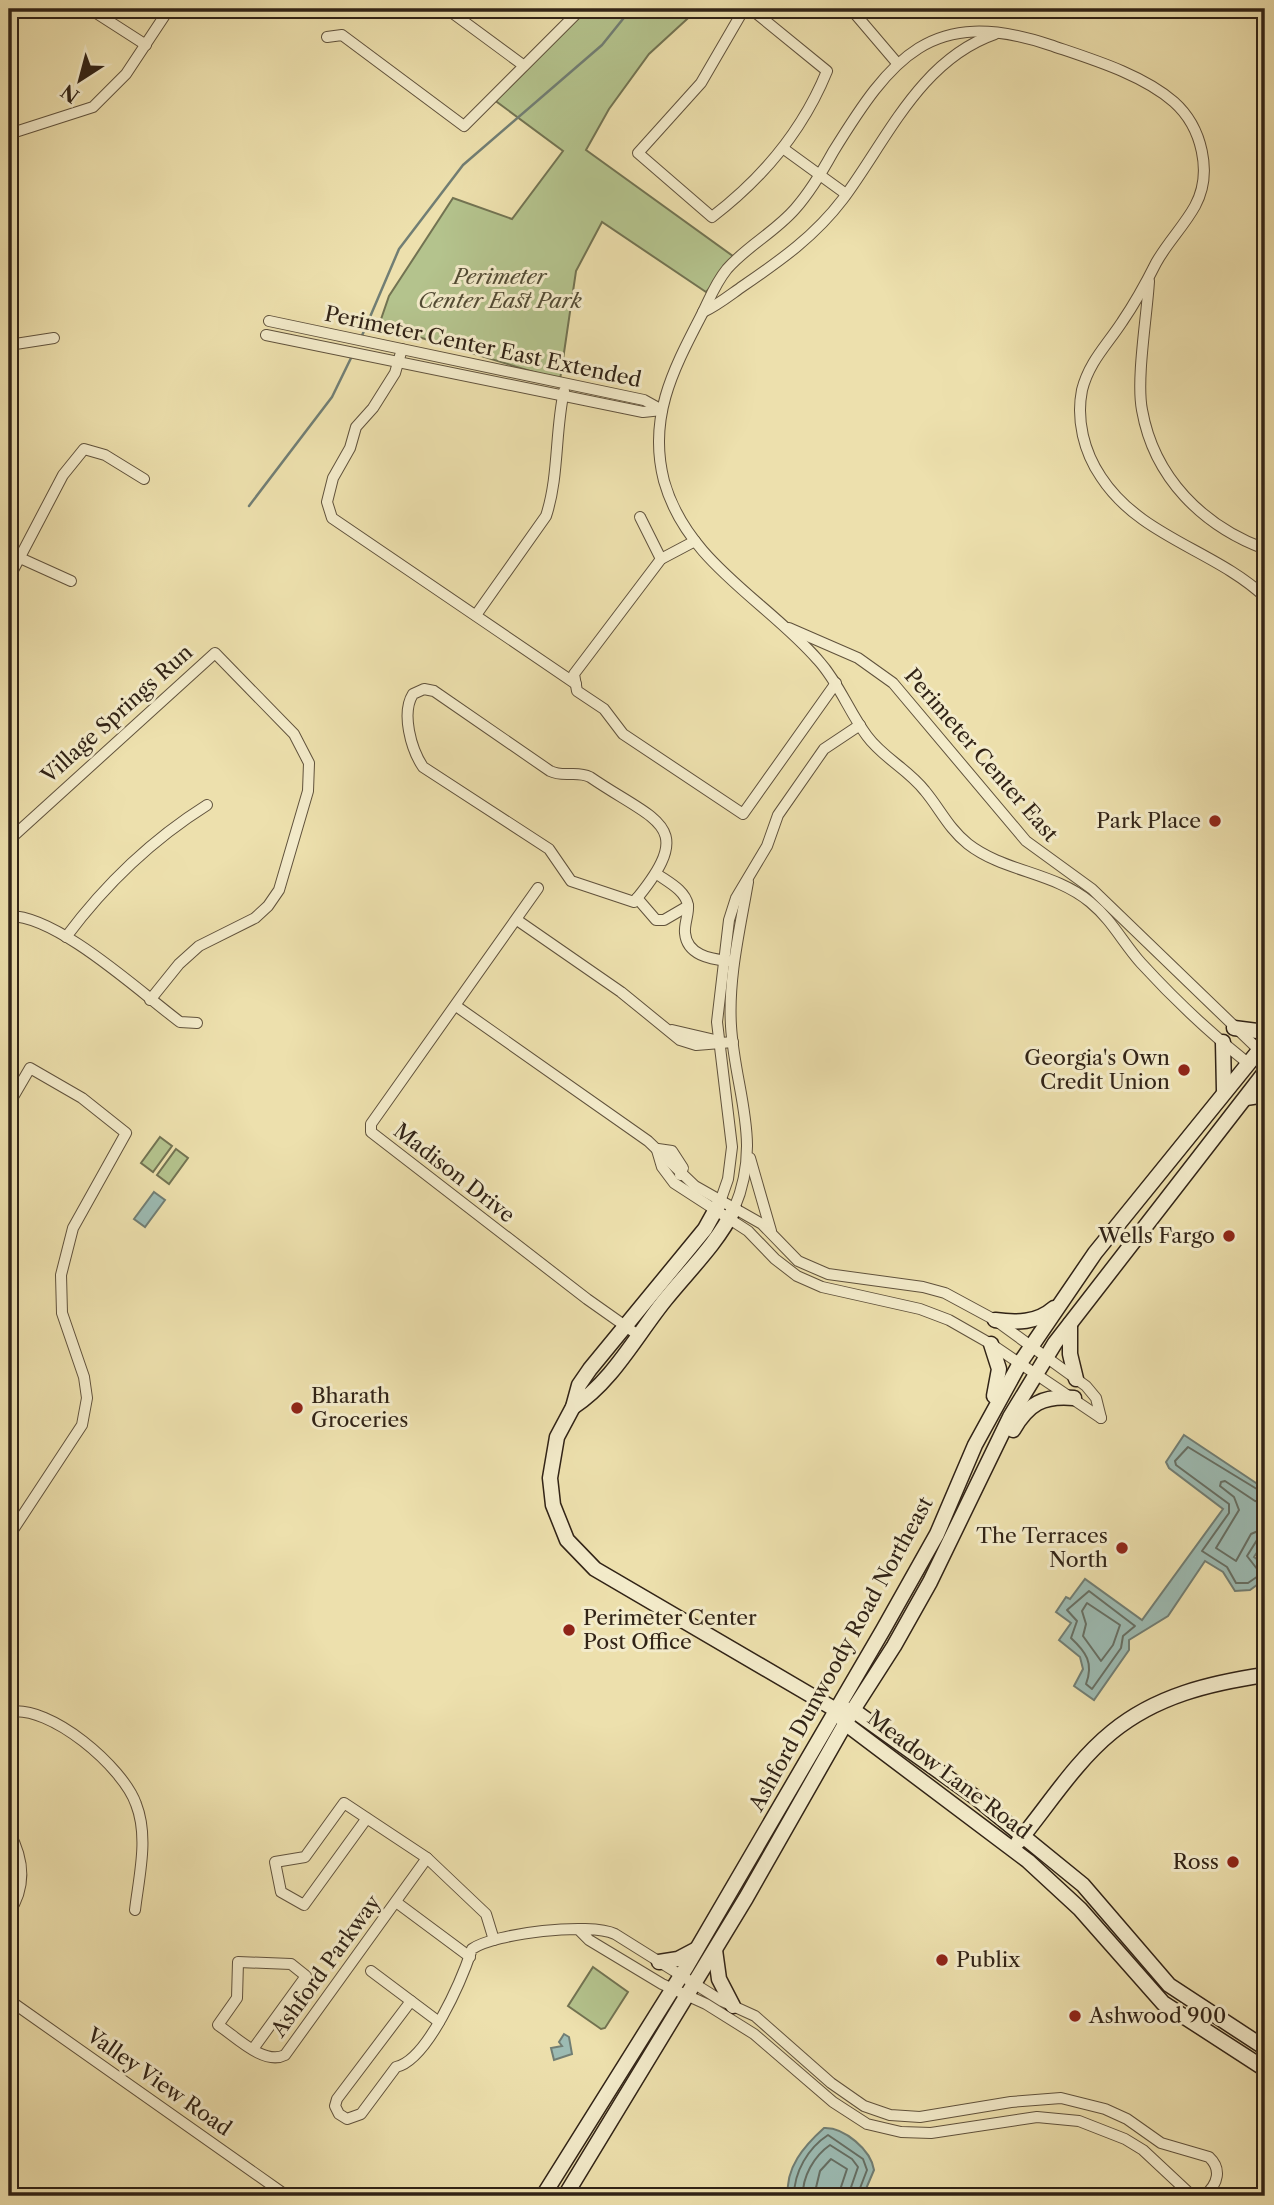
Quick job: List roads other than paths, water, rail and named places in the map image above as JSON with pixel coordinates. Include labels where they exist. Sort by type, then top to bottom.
[{"type":"main road","points":[[1234,1028],[1265,1031]]},
{"type":"main road","points":[[1223,1042],[1226,1083],[1223,1094]]},
{"type":"main road","name":"Ashford Dunwoody Road Northeast","points":[[543,2196],[697,1950],[937,1534],[975,1445],[1020,1363],[1095,1253],[1223,1094],[1263,1049]]},
{"type":"main road","points":[[1250,1064],[1265,1074]]},
{"type":"main road","name":"Ashford Dunwoody Road Northeast","points":[[565,2196],[715,1950],[853,1710],[917,1607],[992,1452],[1035,1373],[1070,1324],[1265,1074]]},
{"type":"main road","points":[[1246,1098],[1265,1096]]},
{"type":"main road","points":[[718,1207],[705,1230],[624,1325],[579,1385],[573,1407],[557,1437],[550,1478],[553,1505],[559,1525],[576,1552],[595,1569],[836,1710]]},
{"type":"main road","points":[[573,1407],[594,1394],[638,1335],[709,1250],[732,1214]]},
{"type":"main road","points":[[995,1320],[1026,1321],[1046,1314],[1058,1305]]},
{"type":"main road","points":[[1070,1324],[1070,1354],[1076,1379]]},
{"type":"main road","points":[[951,1504],[955,1475],[965,1449],[998,1387],[999,1370],[991,1344]]},
{"type":"main road","points":[[992,1452],[1004,1448],[1025,1411],[1037,1402],[1048,1397],[1074,1398]]},
{"type":"main road","points":[[1013,1848],[1112,1731],[1177,1695],[1212,1684],[1265,1675]]},
{"type":"main road","name":"Meadow Lane Road","points":[[836,1710],[853,1710],[1023,1836],[1083,1885],[1170,1985],[1265,2048]]},
{"type":"main road","name":"Meadow Lane Road","points":[[836,1710],[846,1724],[1013,1848],[1080,1909],[1155,1996],[1265,2069]]},
{"type":"main road","points":[[659,1962],[678,1959],[697,1950]]},
{"type":"main road","points":[[715,1950],[719,1979],[733,2006]]},
{"type":"street","points":[[90,9],[146,45]]},
{"type":"street","points":[[9,134],[93,107],[126,74],[169,9]]},
{"type":"street","points":[[447,9],[523,65]]},
{"type":"street","points":[[327,37],[342,35],[464,126],[581,9]]},
{"type":"street","points":[[744,9],[701,83],[638,153],[712,217],[742,195],[784,149],[817,95],[827,71],[751,9]]},
{"type":"street","points":[[851,9],[897,63]]},
{"type":"street","name":"Perimeter Center East","points":[[704,312],[798,248],[846,194],[928,79],[954,55],[981,39],[1002,31]]},
{"type":"street","name":"Perimeter Center East","points":[[1250,1064],[1223,1042],[1153,974],[1091,902],[1074,890],[1035,872],[990,857],[961,838],[920,785],[874,746],[836,682],[816,656],[746,595],[695,541],[675,510],[665,481],[659,440],[662,410],[678,356],[704,312],[708,296],[730,264],[798,206],[873,90],[897,63],[913,51],[954,33],[1002,31],[1064,50],[1144,83],[1175,103],[1192,124],[1202,154],[1202,189],[1196,204],[1157,262],[1149,280],[1087,374],[1080,415],[1088,450],[1105,483],[1134,513],[1172,539],[1234,572],[1265,597]]},
{"type":"street","points":[[784,149],[846,194]]},
{"type":"street","name":"Perimeter Center East","points":[[1149,280],[1142,408],[1149,435],[1173,482],[1188,501],[1226,532],[1265,548]]},
{"type":"street","name":"Perimeter Center East Extended","points":[[269,321],[644,400],[662,410]]},
{"type":"street","name":"Perimeter Center East Extended","points":[[266,335],[643,412],[662,410]]},
{"type":"street","points":[[9,345],[54,338]]},
{"type":"street","points":[[402,349],[399,362],[373,408],[356,427],[350,448],[333,478],[328,510],[332,518],[576,684]]},
{"type":"street","points":[[476,615],[545,516],[551,500],[565,383]]},
{"type":"street","points":[[9,578],[14,556],[63,475],[84,449],[105,455],[144,479]]},
{"type":"street","points":[[640,517],[662,559]]},
{"type":"street","points":[[695,541],[662,559],[574,674],[577,691],[604,709],[623,734],[743,814],[836,682]]},
{"type":"street","points":[[14,556],[71,581]]},
{"type":"street","name":"Perimeter Center East","points":[[780,624],[858,658],[884,675],[1026,841],[1106,902],[1234,1028],[1263,1049]]},
{"type":"street","name":"Village Springs Run","points":[[9,840],[215,653],[294,734],[309,763],[309,791],[279,890],[255,918],[199,946],[179,964],[150,1000]]},
{"type":"street","points":[[424,689],[434,691],[550,771],[560,775],[579,772],[590,777],[662,826],[668,846],[657,874],[634,902],[571,881],[549,849],[423,767],[417,758],[408,717],[413,694],[424,689]]},
{"type":"street","points":[[718,1207],[728,1179],[732,1140],[719,1042],[718,995],[733,905],[766,846],[778,815],[820,754],[834,740],[860,725]]},
{"type":"street","points":[[66,937],[114,881],[183,820],[207,805]]},
{"type":"street","points":[[1035,872],[1049,872],[1106,902]]},
{"type":"street","points":[[657,874],[680,892],[688,906],[685,935],[690,945],[706,958],[735,962]]},
{"type":"street","points":[[732,1214],[744,1182],[748,1152],[747,1117],[730,1018],[735,962],[749,876]]},
{"type":"street","name":"Madison Drive","points":[[538,888],[370,1124],[371,1132],[638,1335]]},
{"type":"street","points":[[637,898],[656,920],[664,920],[688,906]]},
{"type":"street","points":[[9,916],[24,915],[66,937],[180,1022],[197,1023]]},
{"type":"street","points":[[517,920],[621,992],[687,1043],[733,1042]]},
{"type":"street","points":[[1153,974],[1175,974],[1192,986]]},
{"type":"street","points":[[456,1006],[657,1149],[680,1175],[718,1207]]},
{"type":"street","points":[[9,1104],[30,1068],[82,1098],[126,1133],[73,1228],[61,1275],[62,1312],[84,1377],[87,1398],[82,1426],[9,1536]]},
{"type":"street","points":[[657,1149],[662,1167],[674,1183],[732,1214],[762,1224],[788,1254],[815,1270],[936,1290],[995,1320],[1094,1394],[1101,1418],[991,1344],[949,1320],[920,1309],[822,1287],[803,1279],[788,1270],[732,1214]]},
{"type":"street","points":[[748,1152],[774,1238]]},
{"type":"street","points":[[9,1712],[18,1710],[40,1714],[66,1729],[112,1767],[127,1784],[137,1805],[141,1830],[142,1853],[135,1910]]},
{"type":"street","points":[[367,1818],[304,1905],[281,1892],[275,1862],[305,1857],[344,1803],[367,1818],[428,1858],[486,1914],[494,1940]]},
{"type":"street","points":[[9,1832],[21,1855],[23,1880],[9,1913]]},
{"type":"street","name":"Ashford Parkway","points":[[253,2049],[306,1976],[291,1964],[238,1962],[237,1998],[218,2025],[253,2049],[272,2059],[285,2055],[428,1858]]},
{"type":"street","points":[[396,1902],[470,1957]]},
{"type":"street","points":[[411,2001],[337,2099],[335,2106],[339,2115],[353,2119],[361,2114],[396,2067],[407,2065],[439,2022],[472,1949],[479,1944],[568,1928],[606,1929],[681,1976],[690,1989],[754,2034],[833,2102],[867,2123],[901,2132],[932,2133],[1037,2117],[1079,2121],[1125,2139],[1143,2150],[1189,2193],[1205,2196],[1216,2182],[1217,2172],[1209,2157],[1161,2143],[1117,2113],[1077,2101],[1037,2098],[920,2117],[890,2115],[864,2106],[831,2083],[771,2028],[733,2006],[690,1989],[673,1989],[590,1940],[578,1929]]},
{"type":"street","name":"Ashford Parkway","points":[[371,1971],[439,2022]]},
{"type":"street","name":"Valley View Road","points":[[9,2000],[287,2196]]},
{"type":"water","points":[[154,1192],[165,1200],[145,1227],[134,1219]]},
{"type":"water","points":[[1184,1435],[1265,1489],[1265,1540],[1254,1557],[1265,1565],[1265,1579],[1250,1590],[1235,1591],[1223,1572],[1205,1561],[1168,1616],[1129,1640],[1129,1650],[1094,1700],[1074,1686],[1083,1669],[1080,1657],[1059,1640],[1071,1623],[1056,1612],[1066,1597],[1070,1599],[1085,1579],[1142,1620],[1223,1509],[1169,1468],[1166,1462]]},
{"type":"water","points":[[564,2034],[569,2037],[572,2054],[554,2060],[551,2048],[562,2046],[559,2042]]},
{"type":"water","points":[[824,2128],[840,2131],[855,2141],[868,2155],[874,2170],[863,2196],[788,2196],[790,2176],[797,2158]]},
{"type":"waterway","points":[[361,338],[399,249],[463,165],[602,45],[631,9]]},
{"type":"waterway","points":[[249,506],[332,397],[352,356]]},
{"type":"place","name":"Park Place","points":[[1215,821]]},
{"type":"place","name":"Georgia's Own Credit Union","points":[[1184,1070]]},
{"type":"place","name":"Wells Fargo","points":[[1229,1236]]},
{"type":"place","name":"Bharath Groceries","points":[[297,1408]]},
{"type":"place","name":"The Terraces North","points":[[1122,1548]]},
{"type":"place","name":"Perimeter Center Post Office","points":[[569,1630]]},
{"type":"place","name":"Ross","points":[[1233,1862]]},
{"type":"place","name":"Publix","points":[[942,1960]]},
{"type":"place","name":"Ashwood 900","points":[[1075,2016]]},
{"type":"park label","name":"Perimeter Center East Park","points":[[500,289]]}]
